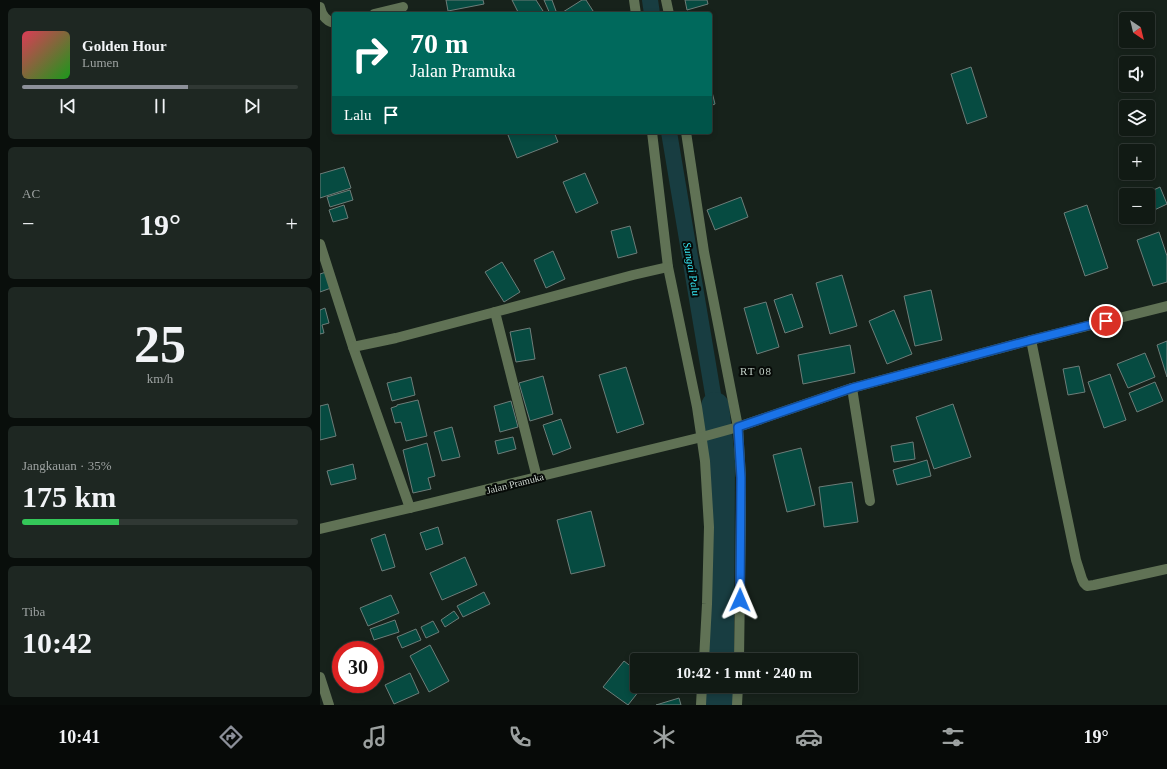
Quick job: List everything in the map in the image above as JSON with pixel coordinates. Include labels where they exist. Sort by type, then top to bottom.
[{"type":"street","points":[[634,0],[636,12]]},
{"type":"street","points":[[666,0],[669,12]]},
{"type":"street","points":[[320,7],[321,13],[327,20],[332,22]]},
{"type":"street","points":[[382,12],[403,7]]},
{"type":"street","points":[[652,134],[668,266],[706,436],[709,527],[704,653]]},
{"type":"street","points":[[686,134],[741,478],[739,653]]},
{"type":"street","points":[[320,244],[353,347],[410,508]]},
{"type":"street","points":[[353,347],[396,338],[668,266]]},
{"type":"street","points":[[734,428],[852,388],[1031,340],[1167,306]]},
{"type":"street","points":[[495,312],[537,478]]},
{"type":"street","points":[[1031,340],[1076,560],[1084,583],[1088,586],[1094,585],[1167,569]]},
{"type":"street","points":[[852,388],[870,500]]},
{"type":"street","name":"Jalan Pramuka","points":[[320,529],[537,478],[734,428]]},
{"type":"street","points":[[320,677],[329,705]]},
{"type":"street","points":[[701,705],[702,693]]},
{"type":"street","points":[[737,705],[738,693]]},
{"type":"building","points":[[446,0],[483,0],[484,4],[448,11]]},
{"type":"building","points":[[512,0],[536,0],[543,11],[541,12],[518,12]]},
{"type":"building","points":[[544,0],[552,0],[556,11],[549,12]]},
{"type":"building","points":[[582,0],[586,0],[594,12],[563,12]]},
{"type":"building","points":[[685,0],[707,0],[708,4],[687,10]]},
{"type":"building","points":[[971,67],[987,117],[967,124],[951,74]]},
{"type":"building","points":[[712,92],[715,104],[712,105]]},
{"type":"building","points":[[555,134],[558,142],[517,158],[508,135]]},
{"type":"building","points":[[344,167],[351,188],[320,198],[320,174]]},
{"type":"building","points":[[585,173],[598,203],[576,213],[563,182]]},
{"type":"building","points":[[1160,187],[1167,204],[1155,210],[1155,189]]},
{"type":"building","points":[[350,190],[353,200],[330,207],[327,197]]},
{"type":"building","points":[[741,197],[748,217],[715,230],[707,210]]},
{"type":"building","points":[[344,205],[348,218],[333,222],[329,210]]},
{"type":"building","points":[[1087,205],[1108,268],[1085,276],[1064,213]]},
{"type":"building","points":[[630,226],[637,253],[618,258],[611,231]]},
{"type":"building","points":[[1159,232],[1167,256],[1167,282],[1153,286],[1137,240]]},
{"type":"building","points":[[553,251],[565,279],[546,288],[534,260]]},
{"type":"building","points":[[502,262],[520,292],[504,302],[485,272]]},
{"type":"building","points":[[326,272],[331,288],[320,292],[320,274]]},
{"type":"building","points":[[842,275],[857,326],[830,334],[816,283]]},
{"type":"building","points":[[931,290],[942,340],[915,346],[904,296]]},
{"type":"building","points":[[792,294],[803,327],[785,333],[774,300]]},
{"type":"building","points":[[766,302],[779,347],[757,354],[744,308]]},
{"type":"building","points":[[325,308],[329,323],[322,325],[324,333],[320,334],[320,310]]},
{"type":"building","points":[[894,310],[912,354],[887,364],[869,321]]},
{"type":"building","points":[[530,328],[535,359],[516,362],[510,332]]},
{"type":"building","points":[[1167,341],[1167,377],[1157,345]]},
{"type":"building","points":[[850,345],[855,373],[803,384],[798,355]]},
{"type":"building","points":[[1145,353],[1155,377],[1128,388],[1117,364]]},
{"type":"building","points":[[1079,366],[1085,392],[1068,395],[1063,369]]},
{"type":"building","points":[[626,367],[644,424],[617,433],[599,375]]},
{"type":"building","points":[[1110,374],[1126,420],[1104,428],[1088,382]]},
{"type":"building","points":[[543,376],[553,414],[530,421],[519,383]]},
{"type":"building","points":[[411,377],[415,395],[392,401],[387,383]]},
{"type":"building","points":[[1155,382],[1163,401],[1137,412],[1129,393]]},
{"type":"building","points":[[418,400],[427,436],[406,441],[401,422],[395,423],[391,408]]},
{"type":"building","points":[[511,401],[518,427],[500,432],[494,406]]},
{"type":"building","points":[[328,404],[336,436],[320,440],[320,406]]},
{"type":"building","points":[[953,404],[971,457],[934,469],[916,417]]},
{"type":"building","points":[[561,419],[571,448],[553,455],[543,425]]},
{"type":"building","points":[[452,427],[460,457],[442,461],[434,432]]},
{"type":"building","points":[[513,437],[516,449],[498,454],[495,441]]},
{"type":"building","points":[[913,442],[915,459],[894,462],[891,446]]},
{"type":"building","points":[[427,443],[435,476],[428,478],[431,489],[413,493],[403,450]]},
{"type":"building","points":[[801,448],[815,505],[787,512],[773,455]]},
{"type":"building","points":[[927,460],[931,476],[897,485],[893,470]]},
{"type":"building","points":[[353,464],[356,479],[331,485],[327,471]]},
{"type":"building","points":[[852,482],[858,522],[824,527],[819,487]]},
{"type":"building","points":[[591,511],[605,566],[571,574],[557,520]]},
{"type":"building","points":[[438,527],[443,544],[426,550],[420,533]]},
{"type":"building","points":[[385,534],[395,567],[382,571],[371,539]]},
{"type":"building","points":[[465,557],[477,585],[442,600],[430,573]]},
{"type":"building","points":[[484,592],[490,604],[463,617],[457,606]]},
{"type":"building","points":[[391,595],[399,613],[368,626],[360,608]]},
{"type":"building","points":[[454,611],[459,618],[445,627],[441,620]]},
{"type":"building","points":[[395,620],[399,632],[374,640],[370,629]]},
{"type":"building","points":[[433,621],[439,632],[426,638],[421,627]]},
{"type":"building","points":[[416,629],[421,640],[402,648],[397,637]]},
{"type":"building","points":[[430,645],[449,681],[429,692],[410,656]]},
{"type":"building","points":[[624,661],[630,666],[630,693],[637,693],[628,705],[603,687]]},
{"type":"building","points":[[410,673],[419,693],[394,704],[385,685]]},
{"type":"building","points":[[679,698],[681,705],[656,705]]},
{"type":"waterway","name":"Sungai Palu","points":[[650,0],[652,12]]},
{"type":"waterway","name":"Sungai Palu","points":[[669,134],[715,406]]},
{"type":"waterway","points":[[715,406],[721,458],[720,653]]},
{"type":"waterway","points":[[719,705],[720,693]]},
{"type":"district","name":"RT 08","points":[[756,371]]},
{"type":"route","points":[[740,600],[741,478],[738,427],[852,388],[1106,321]]}]
